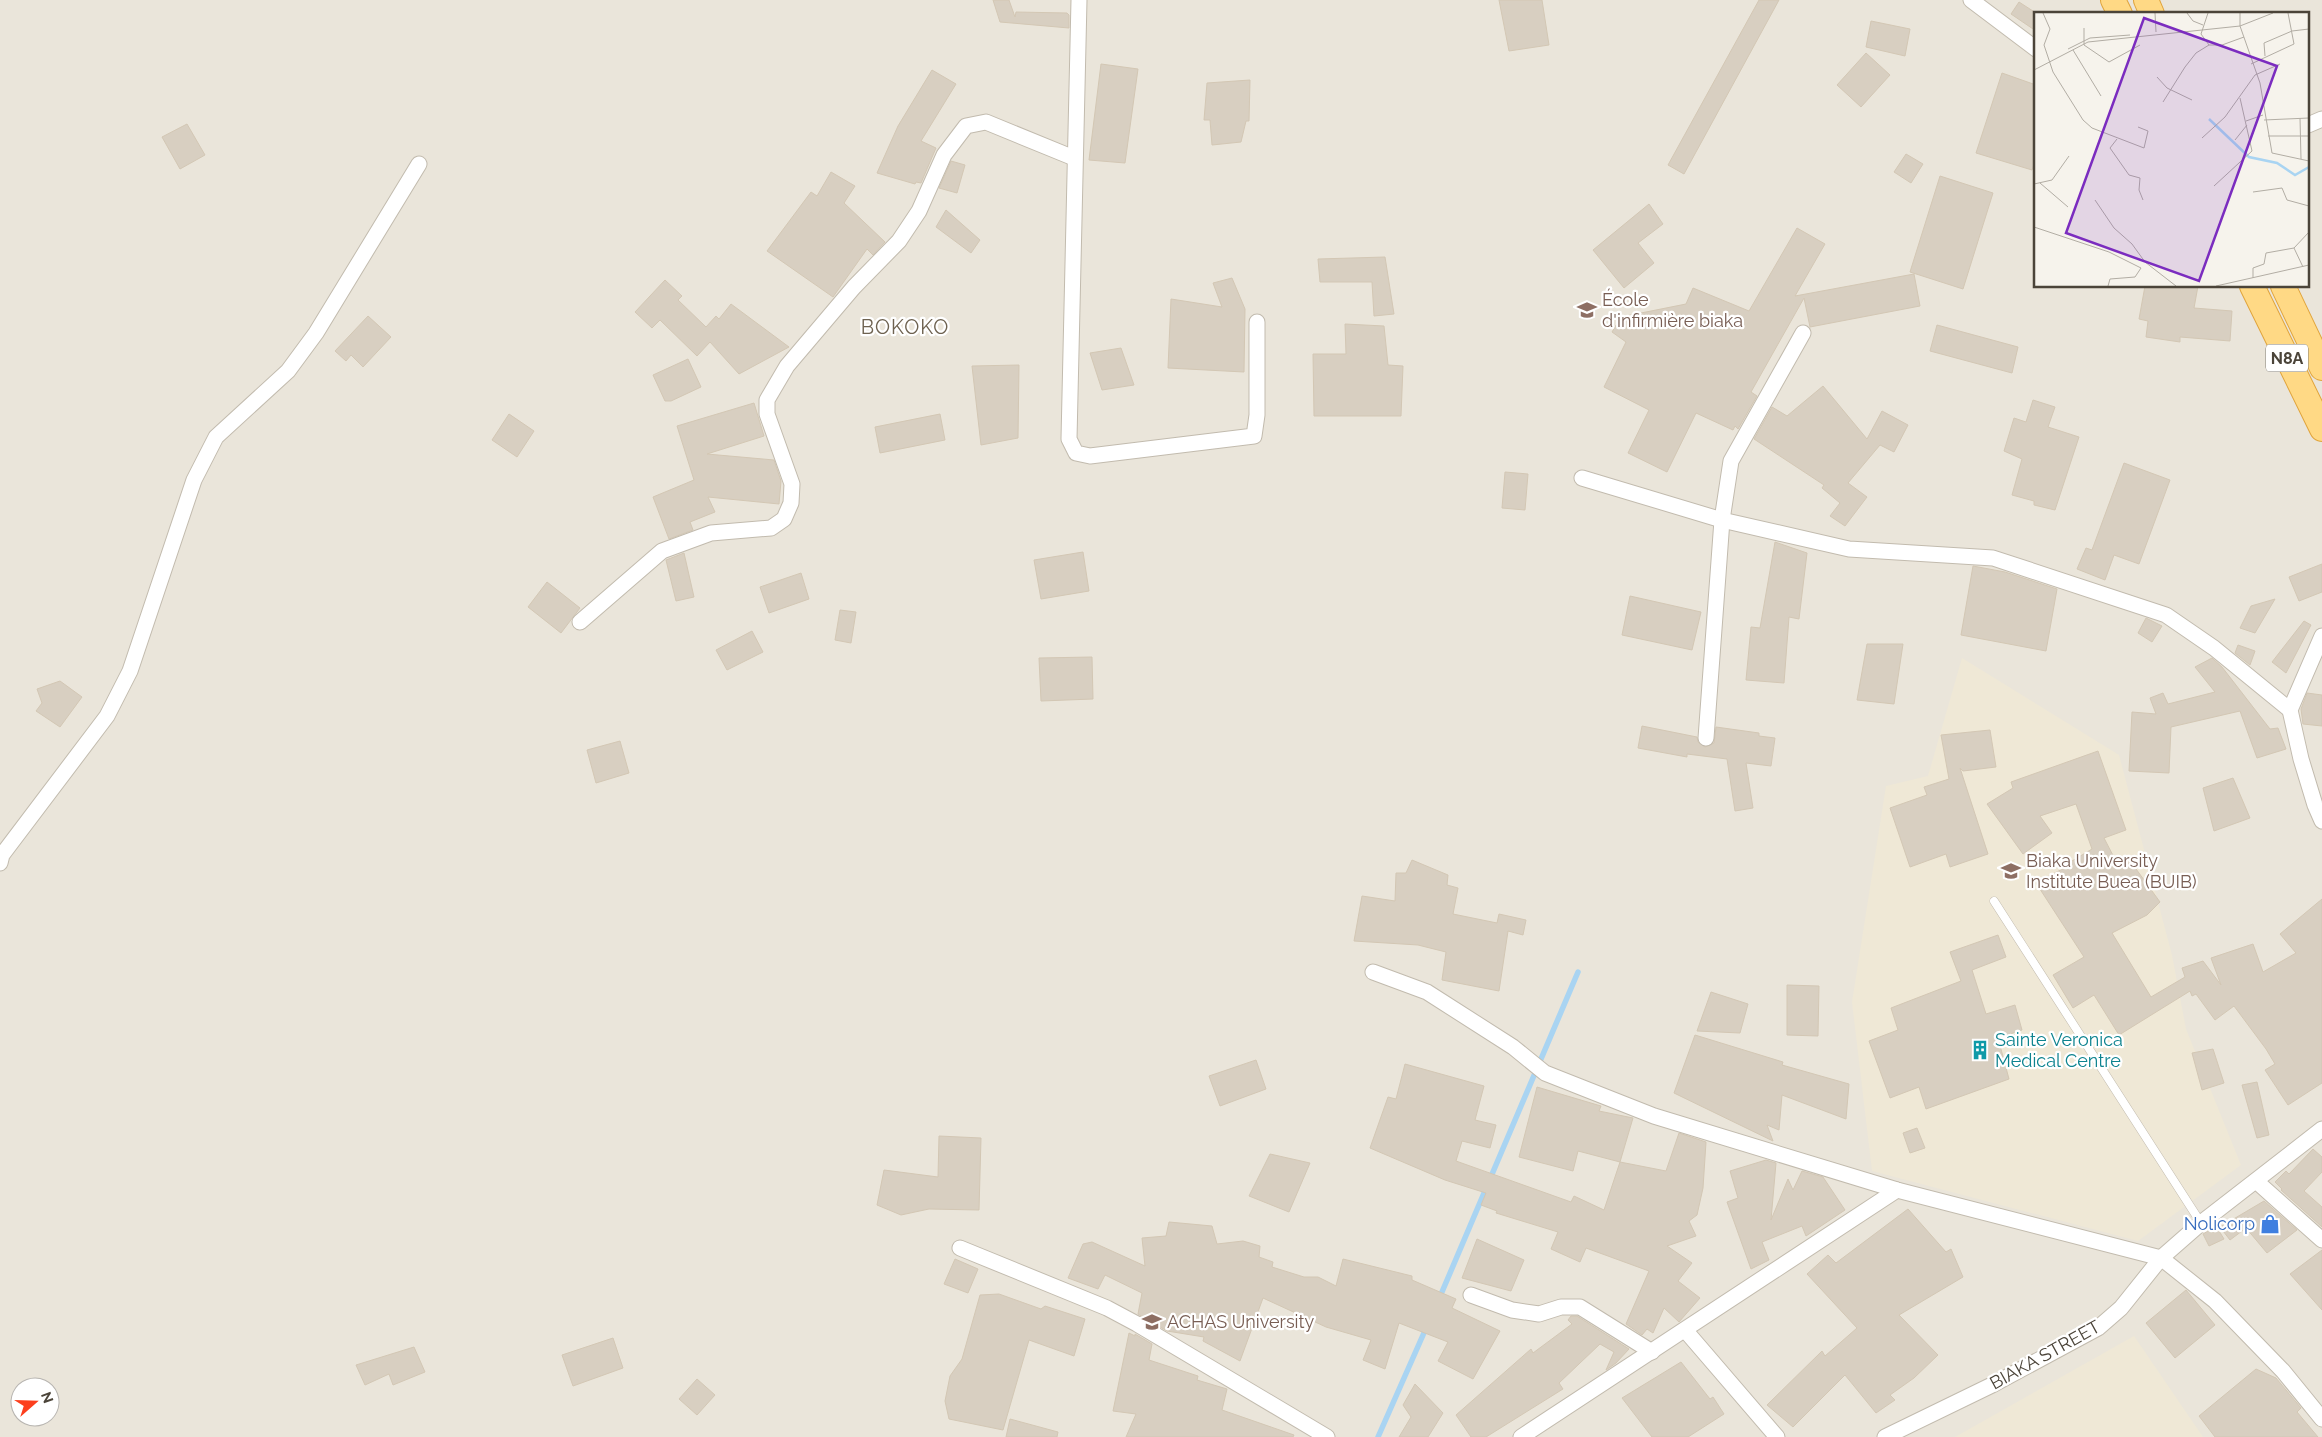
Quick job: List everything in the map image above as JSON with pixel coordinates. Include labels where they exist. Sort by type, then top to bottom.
[{"type":"highway","points":[[2113,0],[2119,12]]},
{"type":"highway","points":[[2146,0],[2151,12]]},
{"type":"highway","name":"N8A","points":[[2253,288],[2322,429]]},
{"type":"highway","name":"N8A","points":[[2283,288],[2322,368]]},
{"type":"street","points":[[1078,0],[1069,439],[1076,453],[1090,456],[1254,436],[1257,415],[1257,322]]},
{"type":"street","points":[[1972,0],[2034,47]]},
{"type":"street","points":[[2310,124],[2322,119]]},
{"type":"street","points":[[580,622],[662,551],[711,533],[771,528],[784,519],[791,503],[792,484],[767,414],[767,400],[787,366],[805,344],[854,287],[899,241],[919,211],[944,155],[966,126],[986,122],[1074,158]]},
{"type":"street","points":[[0,863],[2,855],[107,716],[130,671],[194,480],[216,437],[288,371],[316,333],[419,164]]},
{"type":"street","points":[[1706,738],[1722,520],[1731,461],[1804,333]]},
{"type":"street","points":[[1582,478],[1722,520],[1849,549],[1993,558],[2166,615],[2214,648],[2290,710]]},
{"type":"street","points":[[2322,636],[2290,710],[2300,758],[2322,821]]},
{"type":"street","points":[[1373,972],[1427,992],[1513,1047],[1545,1073],[1654,1116],[1897,1190],[2161,1258],[2215,1301],[2282,1371],[2322,1418]]},
{"type":"street","name":"BIAKA STREET","points":[[1885,1437],[1994,1384],[2098,1328],[2121,1308],[2161,1258],[2202,1223],[2322,1129]]},
{"type":"street","points":[[2256,1180],[2322,1240]]},
{"type":"street","points":[[1521,1437],[1897,1190]]},
{"type":"street","points":[[960,1248],[1107,1308],[1327,1437]]},
{"type":"street","points":[[1471,1295],[1512,1310],[1539,1314],[1561,1307],[1580,1307],[1652,1352]]},
{"type":"street","points":[[1685,1330],[1777,1437]]},
{"type":"lane","points":[[1994,901],[2202,1223]]},
{"type":"shaded area","points":[[0,0],[2322,0],[2322,1437],[0,1437]]},
{"type":"shaded area","name":"Biaka University Institute Buea (BUIB)","points":[[1962,658],[2119,755],[2172,955],[2186,1029],[2241,1165],[2138,1241],[1872,1171],[1852,1002],[1886,786],[1928,776]]},
{"type":"shaded area","points":[[2134,1336],[2203,1437],[1955,1437]]},
{"type":"building","points":[[993,0],[1009,0],[1015,17],[1016,12],[1067,13],[1069,15],[1069,28],[1000,22]]},
{"type":"building","points":[[1499,0],[1542,0],[1549,45],[1509,51]]},
{"type":"building","points":[[1759,0],[1779,0],[1684,174],[1668,165]]},
{"type":"building","points":[[2019,2],[2034,12],[2034,30],[2011,14]]},
{"type":"building","points":[[1871,21],[1910,29],[1905,56],[1866,47]]},
{"type":"building","points":[[1866,53],[1890,75],[1861,107],[1837,85]]},
{"type":"building","points":[[1101,64],[1138,69],[1125,163],[1089,160]]},
{"type":"building","points":[[932,70],[956,84],[921,141],[936,148],[921,183],[916,182],[915,184],[877,173],[898,126]]},
{"type":"building","points":[[2002,73],[2034,84],[2034,164],[2032,170],[1976,153]]},
{"type":"building","points":[[1250,80],[1249,121],[1246,121],[1241,142],[1212,145],[1210,120],[1204,120],[1207,83]]},
{"type":"building","points":[[187,124],[205,155],[180,169],[162,137]]},
{"type":"building","points":[[1906,154],[1923,164],[1911,183],[1894,172]]},
{"type":"building","points":[[951,161],[965,165],[957,193],[939,188]]},
{"type":"building","points":[[831,172],[855,186],[844,203],[885,242],[873,255],[867,249],[833,297],[767,251],[811,192],[817,196]]},
{"type":"building","points":[[1940,176],[1993,193],[1963,289],[1910,272]]},
{"type":"building","points":[[1649,204],[1663,224],[1638,243],[1654,263],[1624,288],[1593,250]]},
{"type":"building","points":[[946,210],[980,240],[971,253],[936,227]]},
{"type":"building","points":[[1797,228],[1825,244],[1795,296],[1914,274],[1920,306],[1810,327],[1804,298],[1751,392],[1757,396],[1738,429],[1735,426],[1733,430],[1696,413],[1667,472],[1628,453],[1649,410],[1604,387],[1626,342],[1612,332],[1621,317],[1686,304],[1693,288],[1749,311]]},
{"type":"building","points":[[1385,257],[1394,314],[1374,316],[1372,282],[1320,282],[1318,259]]},
{"type":"building","points":[[1232,278],[1245,309],[1244,372],[1168,368],[1171,299],[1222,307],[1213,283]]},
{"type":"building","points":[[665,280],[682,296],[678,300],[706,327],[716,316],[719,319],[731,304],[789,347],[739,374],[710,342],[697,356],[660,320],[652,328],[635,312]]},
{"type":"building","points":[[2145,288],[2198,288],[2194,308],[2232,311],[2230,341],[2180,337],[2180,342],[2146,337],[2148,321],[2139,319]]},
{"type":"building","points":[[368,316],[391,337],[363,367],[351,355],[346,361],[335,351]]},
{"type":"building","points":[[1345,324],[1384,326],[1388,365],[1403,366],[1401,416],[1314,416],[1313,354],[1346,354]]},
{"type":"building","points":[[1937,325],[2018,347],[2012,373],[1930,351]]},
{"type":"building","points":[[1121,348],[1134,385],[1102,390],[1090,353]]},
{"type":"building","points":[[688,359],[701,387],[671,401],[665,401],[653,375]]},
{"type":"building","points":[[1019,365],[1018,438],[981,445],[972,366]]},
{"type":"building","points":[[1823,386],[1867,439],[1882,411],[1908,425],[1894,452],[1880,445],[1848,483],[1867,497],[1845,526],[1830,516],[1840,503],[1822,488],[1824,485],[1754,439],[1772,407],[1787,416]]},
{"type":"building","points":[[2033,400],[2055,407],[2048,427],[2079,437],[2055,510],[2034,505],[2034,501],[2012,495],[2022,459],[2004,451],[2014,418],[2026,422]]},
{"type":"building","points":[[754,403],[764,436],[707,454],[774,460],[781,481],[779,504],[708,497],[715,512],[690,522],[693,530],[669,539],[653,497],[694,480],[677,426]]},
{"type":"building","points":[[509,414],[534,431],[517,457],[492,440]]},
{"type":"building","points":[[940,414],[945,440],[880,453],[875,427]]},
{"type":"building","points":[[2124,463],[2170,480],[2139,564],[2114,555],[2105,580],[2077,569],[2086,548],[2092,550]]},
{"type":"building","points":[[1505,472],[1528,474],[1525,510],[1502,508]]},
{"type":"building","points":[[1775,542],[1807,553],[1799,619],[1789,617],[1784,683],[1746,680],[1751,627],[1760,628]]},
{"type":"building","points":[[1083,552],[1089,591],[1041,599],[1034,560]]},
{"type":"building","points":[[684,553],[694,597],[676,601],[666,560]]},
{"type":"building","points":[[2322,564],[2322,592],[2299,601],[2289,577]]},
{"type":"building","points":[[1973,566],[2005,572],[2057,589],[2046,651],[1961,635]]},
{"type":"building","points":[[801,573],[809,599],[769,613],[760,587]]},
{"type":"building","points":[[547,582],[580,608],[561,633],[528,607]]},
{"type":"building","points":[[1630,596],[1701,612],[1692,650],[1622,635]]},
{"type":"building","points":[[2275,599],[2255,633],[2240,628],[2251,606]]},
{"type":"building","points":[[840,610],[856,612],[851,643],[835,640]]},
{"type":"building","points":[[2146,618],[2162,626],[2152,642],[2138,633]]},
{"type":"building","points":[[2304,621],[2311,625],[2286,673],[2272,662]]},
{"type":"building","points":[[752,631],[763,652],[727,670],[716,650]]},
{"type":"building","points":[[1867,644],[1903,644],[1894,704],[1857,700]]},
{"type":"building","points":[[2238,645],[2255,651],[2250,665],[2235,653]]},
{"type":"building","points":[[1092,657],[1093,699],[1041,701],[1039,658]]},
{"type":"building","points":[[2212,658],[2222,667],[2270,729],[2278,728],[2286,749],[2257,758],[2240,711],[2171,727],[2169,773],[2129,771],[2132,712],[2156,714],[2150,698],[2163,693],[2168,704],[2215,692],[2195,667]]},
{"type":"building","points":[[60,681],[82,697],[60,727],[36,711],[42,703],[37,689]]},
{"type":"building","points":[[2307,693],[2322,695],[2322,726],[2303,724],[2301,709]]},
{"type":"building","points":[[1642,726],[1697,737],[1698,742],[1705,747],[1714,743],[1716,727],[1759,733],[1759,736],[1775,738],[1771,766],[1746,763],[1753,808],[1735,811],[1727,759],[1687,754],[1687,757],[1638,748]]},
{"type":"building","points":[[1990,730],[1996,767],[1963,771],[1960,768],[1988,854],[1950,867],[1946,854],[1910,867],[1890,808],[1927,795],[1924,787],[1949,779],[1941,735]]},
{"type":"building","points":[[620,741],[629,773],[596,783],[587,750]]},
{"type":"building","points":[[2098,751],[2126,830],[2104,838],[2119,867],[2131,862],[2160,902],[2147,915],[2112,933],[2151,997],[2185,977],[2182,968],[2203,961],[2221,985],[2211,958],[2253,944],[2263,972],[2296,953],[2280,934],[2322,899],[2322,1083],[2288,1105],[2265,1070],[2275,1064],[2234,1006],[2215,1020],[2196,994],[2192,996],[2190,991],[2119,1035],[2094,995],[2073,1008],[2053,975],[2084,957],[2036,883],[2068,866],[2067,864],[2092,849],[2076,804],[2040,816],[2052,833],[2023,854],[1987,804],[2013,788],[2011,782]]},
{"type":"building","points":[[2233,778],[2250,818],[2214,831],[2203,788]]},
{"type":"building","points":[[1412,860],[1448,875],[1447,885],[1458,888],[1453,914],[1497,923],[1499,914],[1526,920],[1523,935],[1508,931],[1499,991],[1442,980],[1446,952],[1418,945],[1354,941],[1362,896],[1395,901],[1396,873],[1406,873]]},
{"type":"building","points":[[1998,935],[2006,957],[1972,970],[1986,1014],[2015,1005],[2022,1030],[1998,1038],[2009,1079],[1926,1109],[1919,1087],[1890,1098],[1869,1041],[1898,1030],[1891,1008],[1961,981],[1950,952]]},
{"type":"building","points":[[1787,985],[1819,986],[1818,1036],[1787,1035]]},
{"type":"building","points":[[1711,992],[1748,1004],[1740,1033],[1697,1031]]},
{"type":"building","points":[[1695,1035],[1783,1062],[1782,1065],[1849,1084],[1846,1119],[1782,1095],[1779,1130],[1767,1125],[1773,1141],[1674,1093]]},
{"type":"building","points":[[2213,1049],[2224,1083],[2202,1090],[2192,1053]]},
{"type":"building","points":[[1256,1060],[1266,1089],[1220,1106],[1209,1076]]},
{"type":"building","points":[[1405,1064],[1484,1086],[1475,1120],[1496,1125],[1490,1148],[1462,1141],[1456,1161],[1571,1202],[1574,1196],[1604,1210],[1620,1162],[1666,1171],[1679,1133],[1706,1142],[1703,1188],[1697,1215],[1689,1221],[1696,1236],[1667,1246],[1692,1263],[1678,1281],[1700,1298],[1679,1322],[1664,1308],[1653,1333],[1647,1329],[1642,1335],[1626,1324],[1649,1271],[1586,1248],[1580,1262],[1551,1249],[1558,1232],[1496,1213],[1497,1211],[1481,1205],[1486,1193],[1445,1180],[1370,1148],[1388,1097],[1396,1099]]},
{"type":"building","points":[[2257,1082],[2269,1135],[2257,1138],[2242,1085]]},
{"type":"building","points":[[1537,1087],[1601,1106],[1599,1111],[1633,1118],[1620,1162],[1578,1151],[1573,1171],[1519,1157]]},
{"type":"building","points":[[1917,1128],[1925,1148],[1910,1153],[1903,1133]]},
{"type":"building","points":[[939,1136],[981,1138],[979,1210],[929,1209],[901,1215],[877,1205],[884,1170],[938,1177]]},
{"type":"building","points":[[2313,1149],[2322,1157],[2322,1172],[2304,1191],[2322,1207],[2322,1227],[2281,1190],[2275,1182],[2286,1171],[2289,1174]]},
{"type":"building","points":[[1270,1154],[1310,1163],[1289,1212],[1249,1196]]},
{"type":"building","points":[[1766,1160],[1776,1163],[1771,1220],[1788,1179],[1793,1190],[1802,1171],[1823,1177],[1845,1210],[1806,1236],[1802,1226],[1762,1242],[1769,1260],[1751,1269],[1727,1202],[1738,1198],[1730,1171]]},
{"type":"building","points":[[2264,1201],[2297,1230],[2267,1253],[2246,1228],[2230,1240],[2220,1227]]},
{"type":"building","points":[[1908,1209],[1946,1252],[1951,1249],[1963,1277],[1899,1315],[1938,1355],[1914,1378],[1890,1395],[1895,1400],[1876,1413],[1845,1375],[1793,1427],[1767,1405],[1822,1351],[1825,1356],[1857,1328],[1807,1274],[1828,1255],[1836,1263]]},
{"type":"building","points":[[1169,1222],[1212,1226],[1217,1244],[1243,1241],[1260,1246],[1259,1257],[1273,1262],[1272,1267],[1304,1277],[1318,1277],[1336,1286],[1343,1259],[1412,1276],[1412,1280],[1456,1299],[1452,1308],[1500,1331],[1473,1379],[1438,1361],[1448,1342],[1399,1323],[1385,1369],[1363,1360],[1371,1340],[1326,1327],[1263,1298],[1240,1361],[1203,1341],[1204,1337],[1167,1331],[1138,1314],[1142,1293],[1105,1275],[1098,1289],[1068,1278],[1083,1244],[1092,1242],[1145,1266],[1142,1238],[1166,1236]]},
{"type":"building","points":[[2216,1226],[2224,1239],[2209,1246],[2203,1234]]},
{"type":"building","points":[[1477,1239],[1524,1260],[1511,1291],[1462,1278]]},
{"type":"building","points":[[2322,1250],[2322,1310],[2290,1274]]},
{"type":"building","points":[[955,1259],[978,1269],[968,1293],[944,1284]]},
{"type":"building","points":[[2186,1290],[2215,1325],[2175,1358],[2146,1323]]},
{"type":"building","points":[[999,1294],[1041,1309],[1045,1306],[1085,1319],[1074,1356],[1029,1340],[1003,1430],[949,1419],[945,1401],[950,1376],[962,1359],[980,1295]]},
{"type":"building","points":[[1571,1316],[1577,1316],[1629,1349],[1616,1363],[1606,1370],[1614,1352],[1600,1344],[1559,1383],[1563,1389],[1486,1437],[1471,1437],[1456,1415],[1531,1349],[1533,1353],[1572,1324],[1568,1320]]},
{"type":"building","points":[[1129,1333],[1135,1336],[1135,1334],[1152,1344],[1149,1360],[1198,1376],[1197,1380],[1227,1389],[1222,1410],[1294,1435],[1293,1437],[1126,1437],[1136,1414],[1113,1411]]},
{"type":"building","points":[[613,1338],[623,1368],[573,1386],[562,1355]]},
{"type":"building","points":[[414,1347],[425,1372],[393,1385],[389,1374],[365,1385],[356,1365]]},
{"type":"building","points":[[1681,1362],[1710,1399],[1713,1397],[1724,1414],[1688,1437],[1652,1437],[1622,1398]]},
{"type":"building","points":[[2256,1369],[2276,1378],[2301,1408],[2297,1412],[2318,1437],[2215,1437],[2199,1416]]},
{"type":"building","points":[[697,1379],[715,1395],[697,1415],[679,1399]]},
{"type":"building","points":[[1415,1384],[1443,1413],[1428,1437],[1399,1437],[1411,1417],[1403,1405]]},
{"type":"building","points":[[1010,1419],[1058,1432],[1057,1437],[1006,1437]]},
{"type":"waterway","points":[[1439,1299],[1578,972]]},
{"type":"waterway","points":[[1378,1437],[1427,1326]]},
{"type":"place","name":"École d'infirmière biaka","points":[[1587,310]]},
{"type":"place","name":"Biaka University Institute Buea (BUIB)","points":[[2011,871]]},
{"type":"place","name":"Sainte Veronica Medical Centre","points":[[1980,1050]]},
{"type":"place","name":"Nolicorp","points":[[2270,1224]]},
{"type":"place","name":"ACHAS University","points":[[1152,1322]]},
{"type":"district","name":"BOKOKO","points":[[905,327]]}]
